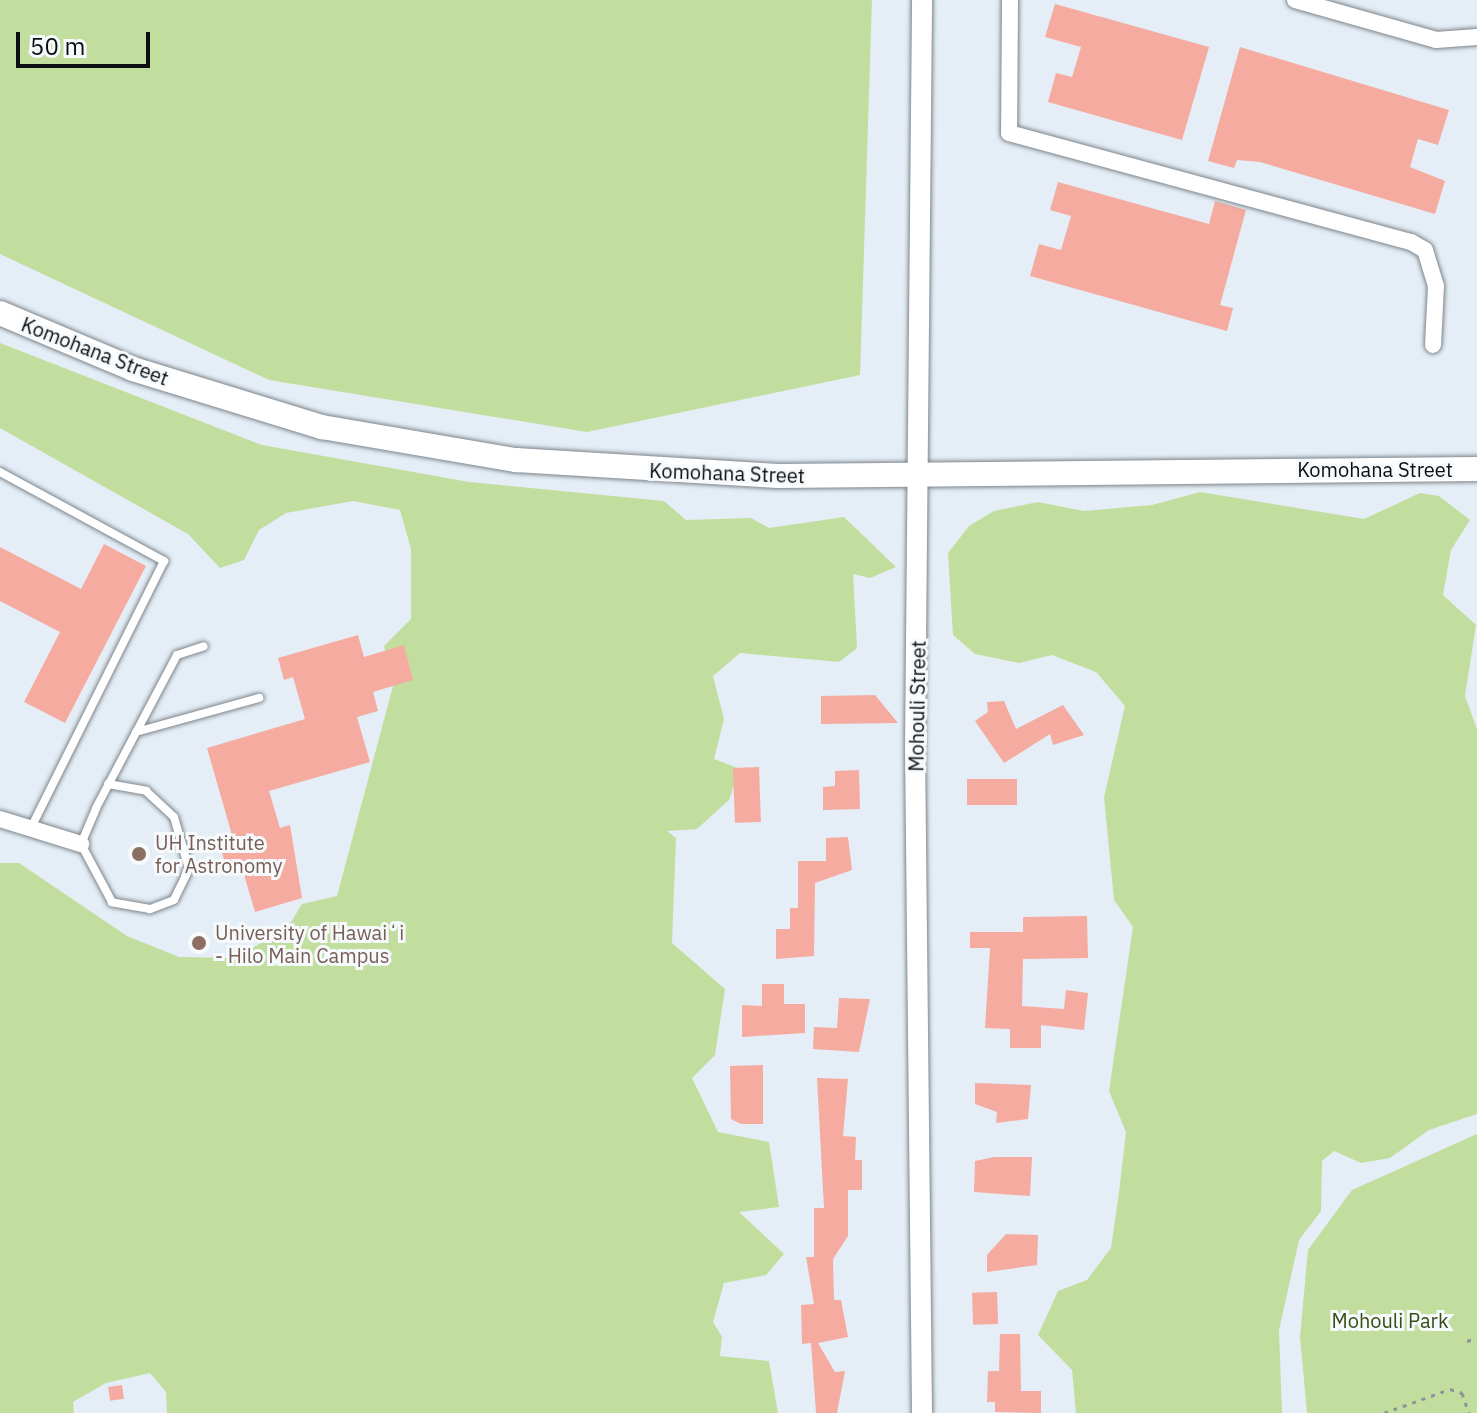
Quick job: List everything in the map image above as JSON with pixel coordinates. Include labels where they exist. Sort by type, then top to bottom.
[{"type":"main road","name":"Komohana Street","points":[[0,313],[226,399],[418,446],[670,473],[1477,469]]},
{"type":"street","name":"Mohouli Street","points":[[922,0],[921,473],[915,749],[922,1413]]},
{"type":"street","points":[[1010,0],[1009,133],[1411,242],[1425,250],[1436,286],[1433,345]]},
{"type":"street","points":[[1295,0],[1436,40],[1473,38]]},
{"type":"street","points":[[0,819],[29,832],[81,844]]},
{"type":"lane","points":[[0,472],[164,561],[29,832]]},
{"type":"lane","points":[[108,784],[161,799],[189,869],[185,886],[174,900],[125,909],[112,902],[81,844],[108,784],[177,655],[204,646]]},
{"type":"lane","points":[[136,732],[259,698]]},
{"type":"path","points":[[1467,1341],[1477,1338]]},
{"type":"path","points":[[1384,1413],[1450,1389],[1462,1393],[1469,1413]]},
{"type":"green space","points":[[0,0],[872,0],[860,375],[587,432],[269,380],[0,254]]},
{"type":"green space","points":[[0,343],[262,445],[469,482],[664,501],[686,520],[751,518],[769,528],[844,517],[896,567],[870,578],[853,574],[857,648],[839,662],[740,653],[713,676],[724,719],[714,759],[740,769],[729,800],[697,829],[667,831],[676,838],[672,943],[725,989],[715,1055],[692,1078],[718,1132],[769,1142],[779,1207],[739,1212],[784,1254],[766,1275],[724,1283],[713,1322],[722,1337],[720,1356],[769,1361],[778,1413],[167,1413],[166,1392],[150,1373],[106,1383],[73,1402],[74,1413],[0,1413],[0,863],[19,863],[127,936],[179,957],[235,958],[288,927],[302,904],[337,896],[393,686],[384,646],[411,619],[411,549],[400,510],[353,501],[286,513],[259,530],[244,560],[220,568],[188,534],[0,428]]},
{"type":"green space","points":[[1200,492],[1364,519],[1420,493],[1439,496],[1470,520],[1451,550],[1443,595],[1476,625],[1465,696],[1477,729],[1477,1114],[1429,1130],[1390,1158],[1361,1163],[1334,1151],[1322,1161],[1321,1211],[1299,1240],[1279,1330],[1282,1413],[1076,1413],[1072,1370],[1038,1335],[1058,1291],[1087,1280],[1111,1248],[1119,1192],[1126,1132],[1109,1091],[1133,927],[1114,900],[1104,797],[1125,706],[1096,672],[1052,655],[1019,663],[975,654],[953,635],[948,553],[969,526],[994,511],[1038,502],[1084,511],[1152,505]]},
{"type":"green space","name":"Mohouli Park","points":[[1477,1134],[1477,1413],[1307,1413],[1300,1337],[1308,1250],[1352,1190]]},
{"type":"building","points":[[1055,4],[1209,47],[1182,140],[1048,102],[1056,73],[1072,77],[1081,47],[1045,37]]},
{"type":"building","points":[[1240,47],[1449,110],[1438,145],[1418,139],[1410,167],[1445,181],[1435,214],[1260,162],[1237,160],[1234,168],[1208,161]]},
{"type":"building","points":[[1058,182],[1209,224],[1215,201],[1246,210],[1220,305],[1233,308],[1227,331],[1030,276],[1039,244],[1061,250],[1071,216],[1050,210]]},
{"type":"building","points":[[104,544],[146,566],[65,723],[24,702],[60,632],[0,601],[0,547],[81,589]]},
{"type":"building","points":[[358,635],[364,657],[404,645],[413,680],[373,692],[378,711],[357,717],[370,762],[269,791],[280,828],[290,825],[302,898],[255,912],[242,868],[228,873],[220,846],[234,842],[207,748],[305,719],[293,677],[284,680],[278,658]]},
{"type":"building","points":[[875,695],[898,723],[821,724],[821,696]]},
{"type":"building","points":[[1004,701],[1016,729],[1063,705],[1084,735],[1053,745],[1050,734],[1004,763],[975,721],[988,712],[987,702]]},
{"type":"building","points":[[759,767],[761,822],[735,823],[733,768]]},
{"type":"building","points":[[859,770],[860,809],[823,810],[823,787],[835,786],[835,771]]},
{"type":"building","points":[[967,779],[1017,779],[1017,805],[967,805]]},
{"type":"building","points":[[848,837],[852,870],[815,883],[814,956],[776,959],[776,929],[790,929],[790,908],[798,908],[798,861],[826,861],[826,838]]},
{"type":"building","points":[[1087,916],[1088,958],[1023,959],[1022,1006],[1064,1009],[1066,990],[1088,993],[1084,1030],[1041,1025],[1041,1048],[1010,1048],[1010,1029],[985,1028],[990,948],[970,948],[970,932],[1023,932],[1023,917]]},
{"type":"building","points":[[762,984],[784,984],[784,1004],[805,1004],[805,1033],[742,1037],[742,1005],[762,1006]]},
{"type":"building","points":[[839,998],[870,999],[859,1052],[813,1049],[814,1027],[837,1028]]},
{"type":"building","points":[[763,1065],[763,1124],[741,1124],[731,1119],[730,1066]]},
{"type":"building","points":[[817,1078],[848,1079],[843,1136],[856,1137],[855,1160],[862,1160],[862,1190],[848,1190],[848,1236],[833,1259],[834,1300],[841,1300],[848,1337],[818,1343],[835,1372],[845,1371],[837,1413],[816,1413],[811,1343],[802,1344],[801,1305],[814,1304],[806,1257],[814,1257],[814,1208],[824,1208]]},
{"type":"building","points":[[975,1083],[1031,1085],[1028,1119],[996,1123],[997,1112],[975,1104]]},
{"type":"building","points":[[994,1157],[1032,1157],[1030,1196],[974,1192],[975,1161]]},
{"type":"building","points":[[1006,1234],[1038,1235],[1037,1265],[987,1272],[987,1255]]},
{"type":"building","points":[[997,1292],[998,1324],[973,1325],[972,1293]]},
{"type":"building","points":[[1000,1334],[1020,1334],[1021,1391],[1041,1391],[1041,1413],[995,1412],[995,1402],[987,1402],[988,1371],[999,1371]]},
{"type":"building","points":[[122,1385],[124,1399],[110,1401],[108,1387]]},
{"type":"place","name":"UH Institute for Astronomy","points":[[139,854]]},
{"type":"place","name":"University of Hawaiʻi - Hilo Main Campus","points":[[199,943]]}]
